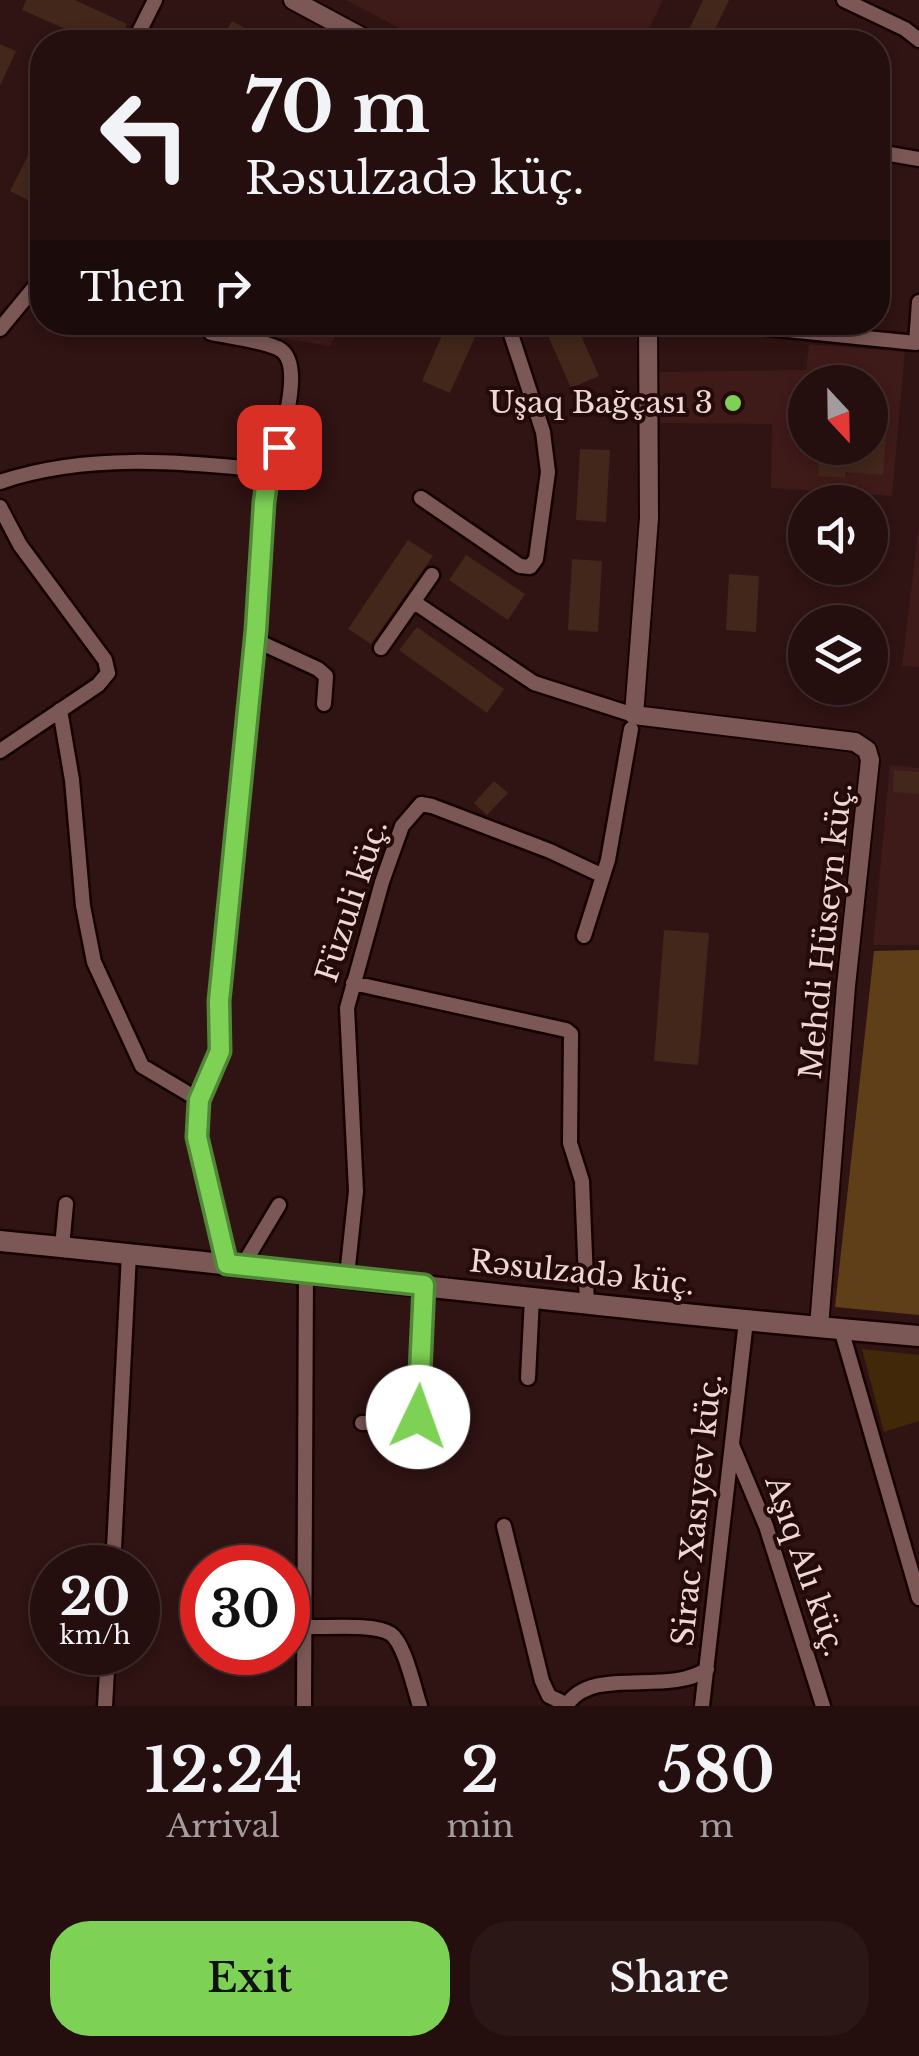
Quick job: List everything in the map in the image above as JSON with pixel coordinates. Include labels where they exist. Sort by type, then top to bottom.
[{"type":"main road","name":"Rəsulzadə küç.","points":[[0,1241],[587,1305],[919,1336]]},
{"type":"street","points":[[140,30],[155,0]]},
{"type":"street","points":[[844,0],[905,29],[919,40]]},
{"type":"street","points":[[302,2],[350,30]]},
{"type":"street","points":[[890,154],[919,158]]},
{"type":"street","points":[[0,329],[30,293]]},
{"type":"street","points":[[837,335],[916,343],[919,302]]},
{"type":"street","points":[[220,335],[280,349],[289,360],[292,382],[264,502],[256,640],[219,1001],[220,1051],[199,1100],[197,1137],[235,1265]]},
{"type":"street","points":[[421,498],[520,566],[530,566],[536,559],[548,472],[544,432],[511,335]]},
{"type":"street","points":[[584,936],[603,876],[632,722],[649,518],[648,335]]},
{"type":"street","points":[[0,482],[44,470],[122,464],[194,462],[270,471]]},
{"type":"street","points":[[0,507],[20,545],[105,660],[108,674],[98,685],[0,751]]},
{"type":"street","points":[[381,648],[432,575]]},
{"type":"street","points":[[414,602],[534,683],[632,722]]},
{"type":"street","points":[[256,640],[326,676],[324,704]]},
{"type":"street","points":[[60,710],[72,780],[83,906],[94,962],[142,1066],[199,1100]]},
{"type":"street","name":"Mehdi Hüseyn küç.","points":[[632,722],[855,742],[867,750],[870,760],[846,986],[819,1327]]},
{"type":"street","name":"Füzuli küç.","points":[[347,1276],[356,1191],[347,1008],[402,826],[421,804],[550,851],[603,876]]},
{"type":"street","points":[[353,983],[571,1034],[570,1143],[582,1181],[587,1305]]},
{"type":"street","points":[[62,1247],[66,1204]]},
{"type":"street","points":[[235,1265],[279,1206]]},
{"type":"street","points":[[113,1545],[130,1254]]},
{"type":"street","points":[[305,1545],[306,1272]]},
{"type":"street","points":[[362,1423],[412,1422],[418,1417],[424,1285]]},
{"type":"street","points":[[528,1378],[532,1298]]},
{"type":"street","name":"Sirac Xasıyev küç.","points":[[702,1706],[746,1321]]},
{"type":"street","points":[[841,1329],[919,1598]]},
{"type":"street","name":"Aşıq Alı küç.","points":[[732,1444],[766,1526],[823,1706]]},
{"type":"street","points":[[504,1526],[549,1696],[566,1705],[577,1692],[595,1686],[684,1680],[707,1669]]},
{"type":"street","points":[[310,1627],[376,1628],[392,1634],[402,1650],[420,1706]]},
{"type":"street","points":[[105,1706],[107,1675]]},
{"type":"street","points":[[304,1675],[304,1706]]},
{"type":"shaded area","points":[[346,0],[663,0],[648,30],[402,30]]},
{"type":"shaded area","points":[[262,335],[336,335],[330,346]]},
{"type":"shaded area","name":"Uşaq Bağçası 3","points":[[809,344],[905,352],[892,496],[888,496],[888,485],[771,488],[772,424],[661,423],[659,372],[788,370],[788,465],[888,465],[888,365],[807,365]]},
{"type":"shaded area","points":[[919,523],[919,667],[902,666]]},
{"type":"shaded area","points":[[890,765],[919,768],[919,945],[873,945]]},
{"type":"shaded area","points":[[919,950],[919,1315],[835,1307],[874,951]]},
{"type":"shaded area","points":[[862,1349],[919,1355],[919,1421],[884,1432]]},
{"type":"building","points":[[26,0],[75,0],[127,24],[124,30],[68,30],[22,10]]},
{"type":"building","points":[[703,0],[729,0],[715,30],[689,30]]},
{"type":"building","points":[[232,21],[248,30],[226,30]]},
{"type":"building","points":[[0,44],[16,51],[0,86]]},
{"type":"building","points":[[30,152],[30,201],[10,191]]},
{"type":"building","points":[[442,335],[476,335],[450,393],[422,381]]},
{"type":"building","points":[[548,335],[581,335],[599,376],[571,388]]},
{"type":"building","points":[[580,449],[610,450],[606,522],[576,520]]},
{"type":"building","points":[[819,465],[884,465],[883,475],[845,472],[845,478],[818,476]]},
{"type":"building","points":[[408,540],[433,556],[371,644],[348,629]]},
{"type":"building","points":[[466,555],[525,594],[508,620],[449,580]]},
{"type":"building","points":[[572,559],[602,561],[598,632],[568,630]]},
{"type":"building","points":[[729,574],[759,576],[756,632],[726,630]]},
{"type":"building","points":[[417,627],[504,689],[487,713],[399,650]]},
{"type":"building","points":[[894,770],[919,772],[919,794],[893,792]]},
{"type":"building","points":[[494,781],[508,793],[487,815],[474,803]]},
{"type":"building","points":[[664,930],[709,933],[698,1065],[654,1061]]},
{"type":"place","name":"Uşaq Bağçası 3","points":[[733,403]]},
{"type":"route","points":[[279,447],[264,502],[256,630],[219,1001],[220,1051],[199,1100],[197,1137],[227,1264],[424,1285],[418,1417]]}]
